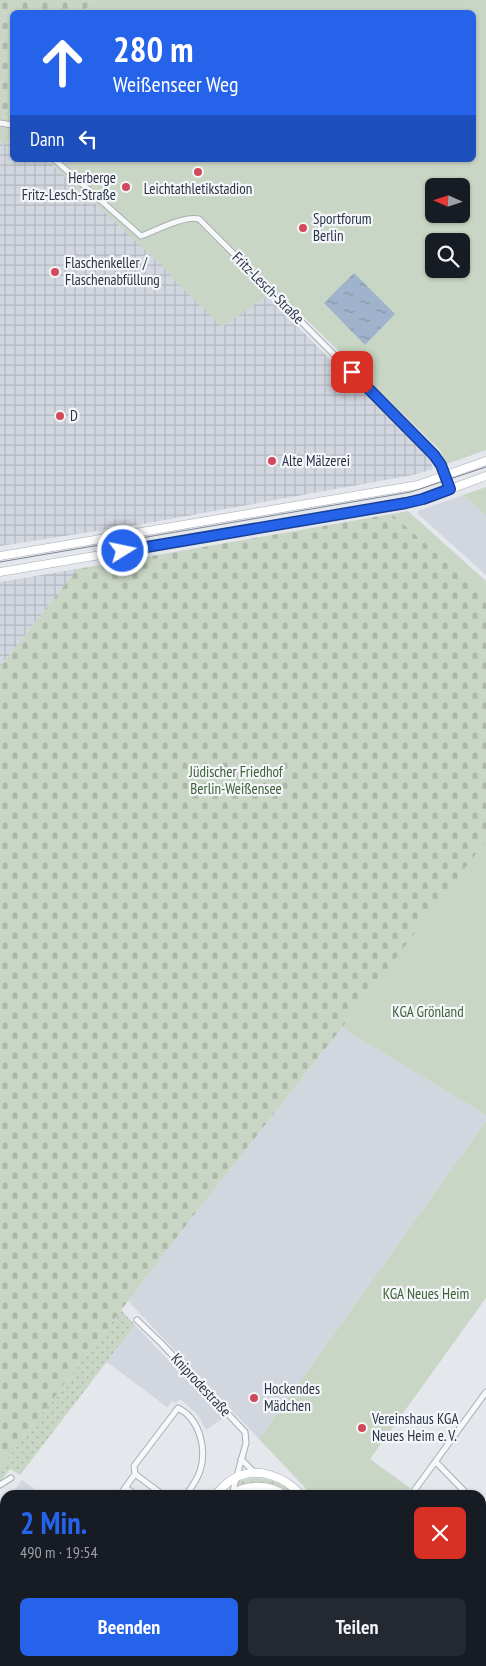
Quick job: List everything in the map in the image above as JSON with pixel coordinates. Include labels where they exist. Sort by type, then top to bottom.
[{"type":"main road","points":[[0,556],[418,485],[486,460]]},
{"type":"main road","points":[[0,572],[400,504],[423,499],[486,476]]},
{"type":"main road","points":[[221,1490],[236,1478],[255,1473],[277,1477],[291,1484],[297,1490]]},
{"type":"main road","points":[[245,1490],[255,1487],[273,1490]]},
{"type":"street","name":"Fritz-Lesch-Straße","points":[[57,162],[141,236],[177,222],[199,219],[434,455],[441,465],[450,489]]},
{"type":"street","name":"Kniprodestraße","points":[[137,1320],[162,1343],[245,1432],[246,1443],[233,1490]]},
{"type":"street","points":[[415,1490],[486,1392]]},
{"type":"street","points":[[129,1490],[126,1488],[135,1474],[134,1466],[178,1408],[190,1417],[198,1430],[203,1449],[200,1471],[190,1490]]},
{"type":"street","points":[[241,1459],[255,1473]]},
{"type":"street","points":[[436,1462],[463,1490]]},
{"type":"street","points":[[135,1474],[156,1490]]},
{"type":"street","points":[[0,1486],[11,1478]]},
{"type":"shaded area","points":[[10,138],[10,162],[49,162],[172,274],[170,276],[222,326],[267,296],[430,459],[433,469],[413,475],[148,523],[0,546],[0,142],[2,144]]},
{"type":"shaded area","points":[[463,495],[486,515],[486,575],[418,514],[418,511]]},
{"type":"shaded area","points":[[77,569],[0,667],[0,582]]},
{"type":"shaded area","points":[[342,1028],[486,1115],[486,1121],[259,1439],[128,1301]]},
{"type":"shaded area","points":[[135,1325],[223,1418],[206,1430],[198,1415],[180,1399],[176,1403],[172,1401],[167,1407],[107,1362]]},
{"type":"shaded area","points":[[22,1480],[35,1490],[15,1490]]},
{"type":"green space","points":[[0,0],[92,0],[85,10],[10,10],[10,117],[0,116]]},
{"type":"green space","name":"Sportforum Berlin","points":[[92,0],[486,0],[486,450],[447,464],[440,450],[274,288],[267,296],[222,327],[170,276],[171,274],[49,162],[476,162],[476,10],[85,10]]},
{"type":"green space","points":[[0,116],[10,117],[10,139],[4,145],[0,142]]},
{"type":"green space","points":[[486,487],[486,515],[463,495]]},
{"type":"green space","points":[[408,511],[486,581],[486,596],[392,514]]},
{"type":"green space","name":"Jüdischer Friedhof Berlin-Weißensee","points":[[392,514],[486,596],[486,841],[390,967],[197,1211],[0,1468],[0,667],[77,569]]},
{"type":"green space","name":"KGA Grönland","points":[[486,841],[486,1115],[342,1028]]},
{"type":"green space","name":"KGA Neues Heim","points":[[486,1121],[486,1298],[370,1459],[410,1488],[409,1490],[307,1490],[259,1439]]},
{"type":"green space","points":[[121,1310],[135,1325],[20,1475],[10,1469],[0,1482],[0,1468]]},
{"type":"green space","points":[[251,1478],[264,1479],[276,1482],[289,1490],[283,1490],[274,1485],[263,1483],[236,1488],[239,1481]]},
{"type":"water","points":[[354,273],[395,314],[365,345],[324,303]]},
{"type":"tram line","points":[[0,562],[411,492],[486,467]]},
{"type":"place","name":"Leichtathletikstadion","points":[[198,172]]},
{"type":"place","name":"Herberge Fritz-Lesch-Straße","points":[[126,187]]},
{"type":"place","name":"Sportforum Berlin","points":[[303,228]]},
{"type":"place","name":"Flaschenkeller / Flaschenabfüllung","points":[[55,272]]},
{"type":"place","name":"D","points":[[60,416]]},
{"type":"place","name":"Alte Mälzerei","points":[[272,461]]},
{"type":"place","name":"Hockendes Mädchen","points":[[254,1398]]},
{"type":"place","name":"Vereinshaus KGA Neues Heim e. V.","points":[[362,1428]]},
{"type":"route","points":[[123,551],[406,503],[450,489],[441,465],[434,455],[352,372]]}]
